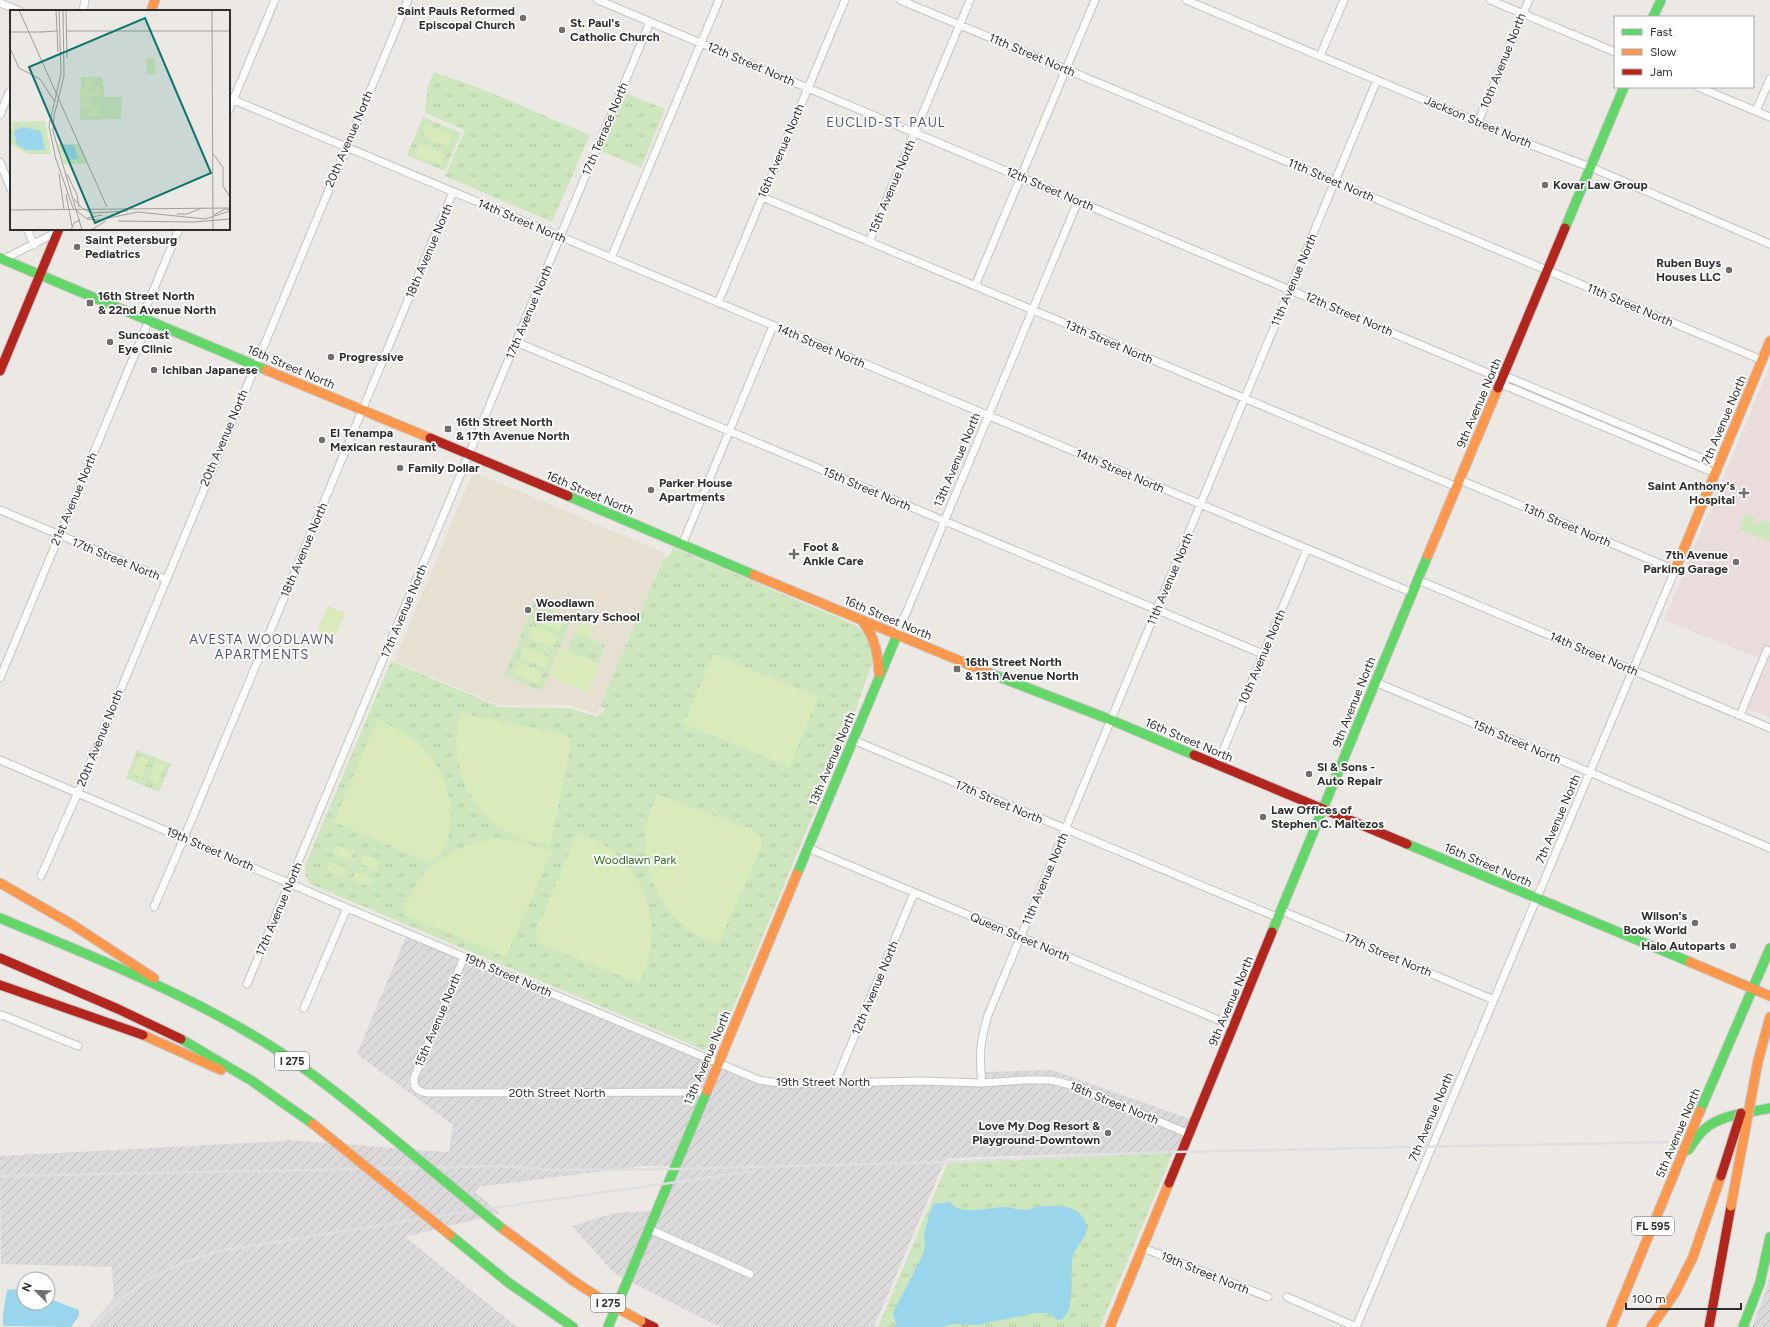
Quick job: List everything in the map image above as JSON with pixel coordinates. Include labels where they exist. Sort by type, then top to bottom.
[{"type":"main road","points":[[150,10],[155,0]]},
{"type":"main road","points":[[1653,16],[1660,0]]},
{"type":"main road","name":"9th Avenue North","points":[[1110,1327],[1280,915],[1322,809],[1624,88]]},
{"type":"main road","points":[[0,371],[59,230]]},
{"type":"main road","name":"16th Street North","points":[[2,258],[861,620],[979,669],[1111,720],[1770,996]]},
{"type":"main road","name":"7th Avenue North","points":[[1675,570],[1770,341]]},
{"type":"main road","points":[[861,620],[872,633],[877,646],[879,677]]},
{"type":"main road","name":"13th Avenue North","points":[[608,1327],[897,635]]},
{"type":"main road","points":[[0,884],[73,925],[193,1003]]},
{"type":"main road","name":"I 275","points":[[0,918],[120,969],[193,1003],[274,1048],[311,1074],[383,1130],[499,1226],[575,1282],[606,1302],[654,1327]]},
{"type":"main road","name":"5th Avenue North","points":[[1611,1327],[1770,948]]},
{"type":"main road","points":[[0,958],[74,990],[188,1043],[232,1068],[284,1102],[313,1124],[509,1283],[573,1327]]},
{"type":"main road","points":[[0,985],[147,1036],[217,1068],[284,1102]]},
{"type":"main road","points":[[1651,1327],[1675,1293],[1693,1257],[1758,1061],[1770,1017]]},
{"type":"main road","points":[[1709,1327],[1758,1061]]},
{"type":"main road","name":"FL 595","points":[[1680,1160],[1705,1129],[1711,1125],[1729,1118],[1770,1108]]},
{"type":"main road","points":[[1743,1327],[1755,1300],[1763,1273],[1770,1237]]},
{"type":"street","points":[[83,10],[85,0]]},
{"type":"street","points":[[231,99],[275,0]]},
{"type":"street","name":"20th Avenue North","points":[[41,876],[78,792],[165,579],[408,0]]},
{"type":"street","name":"12th Street North","points":[[598,0],[1502,379],[1510,378],[1717,469]]},
{"type":"street","points":[[611,258],[719,0]]},
{"type":"street","name":"16th Avenue North","points":[[718,303],[845,0]]},
{"type":"street","name":"11th Street North","points":[[900,0],[1762,360]]},
{"type":"street","name":"15th Avenue North","points":[[869,242],[970,0]]},
{"type":"street","points":[[975,286],[1095,0]]},
{"type":"street","name":"Jackson Street North","points":[[1186,0],[1534,146],[1590,167],[1770,244]]},
{"type":"street","points":[[1320,56],[1344,0]]},
{"type":"street","points":[[1490,0],[1614,52]]},
{"type":"street","name":"10th Avenue North","points":[[1478,122],[1529,0]]},
{"type":"street","points":[[0,3],[18,10]]},
{"type":"street","name":"17th Terrace North","points":[[560,237],[650,22]]},
{"type":"street","points":[[1756,111],[1770,79]]},
{"type":"street","name":"11th Avenue North","points":[[982,1083],[979,1059],[983,1032],[988,1015],[1377,80]]},
{"type":"street","points":[[1700,88],[1770,117]]},
{"type":"street","points":[[0,94],[10,91]]},
{"type":"street","points":[[0,115],[10,91]]},
{"type":"street","name":"14th Street North","points":[[231,99],[1412,593]]},
{"type":"street","points":[[0,162],[10,187]]},
{"type":"street","name":"18th Avenue North","points":[[154,907],[453,192]]},
{"type":"street","name":"13th Street North","points":[[762,197],[1245,399],[1675,570]]},
{"type":"street","name":"13th Avenue North","points":[[897,635],[1078,201]]},
{"type":"street","points":[[28,230],[34,245]]},
{"type":"street","points":[[2,258],[34,245],[59,230]]},
{"type":"street","name":"21st Avenue North","points":[[0,678],[146,319],[179,230]]},
{"type":"street","name":"17th Avenue North","points":[[247,984],[560,237]]},
{"type":"street","points":[[682,545],[774,326]]},
{"type":"street","name":"15th Street North","points":[[516,342],[1263,654]]},
{"type":"street","name":"17th Street North","points":[[0,510],[165,579]]},
{"type":"street","name":"10th Avenue North","points":[[1217,764],[1307,549]]},
{"type":"street","name":"7th Avenue North","points":[[1356,1327],[1538,899],[1675,570]]},
{"type":"street","name":"14th Street North","points":[[1418,580],[1770,728]]},
{"type":"street","points":[[1740,715],[1767,650]]},
{"type":"street","name":"15th Street North","points":[[1375,682],[1770,848]]},
{"type":"street","name":"17th Street North","points":[[853,740],[1066,829],[1494,1000]]},
{"type":"street","name":"19th Street North","points":[[0,760],[347,908],[759,1080],[773,1083],[982,1083],[1038,1079]]},
{"type":"street","name":"Queen Street North","points":[[808,848],[1233,1026]]},
{"type":"street","name":"12th Avenue North","points":[[835,1083],[914,893]]},
{"type":"street","points":[[304,1008],[347,908]]},
{"type":"street","name":"15th Avenue North","points":[[414,1084],[414,1078],[464,957]]},
{"type":"street","points":[[0,1016],[2,1015],[78,1046]]},
{"type":"street","name":"18th Street North","points":[[1038,1079],[1057,1081],[1075,1086],[1189,1134]]},
{"type":"street","name":"20th Street North","points":[[414,1084],[416,1089],[428,1094],[706,1092]]},
{"type":"street","points":[[649,1229],[750,1274]]},
{"type":"street","name":"19th Street North","points":[[1143,1248],[1268,1297]]},
{"type":"street","points":[[1287,1297],[1356,1327]]},
{"type":"shaded area","name":"Saint Anthony's Hospital","points":[[1770,366],[1770,718],[1747,708],[1766,661],[1664,620]]},
{"type":"shaded area","name":"Woodlawn Elementary School","points":[[478,474],[665,553],[597,714],[569,705],[499,705],[394,661],[471,477]]},
{"type":"shaded area","points":[[406,937],[458,959],[408,1081],[409,1087],[414,1092],[420,1096],[428,1097],[699,1096],[670,1166],[644,1166],[478,1187],[476,1193],[500,1213],[491,1215],[416,1150],[449,1152],[453,1125],[357,1054]]},
{"type":"shaded area","points":[[467,962],[712,1065],[703,1088],[422,1088],[418,1083],[418,1079]]},
{"type":"shaded area","points":[[721,1069],[758,1084],[786,1088],[921,1085],[978,1087],[1039,1083],[1051,1084],[1073,1090],[1183,1136],[1176,1154],[1173,1151],[948,1158],[945,1160],[874,1327],[725,1327],[714,1324],[631,1282],[651,1234],[752,1279],[756,1272],[654,1227]]},
{"type":"shaded area","points":[[1052,1070],[1190,1119],[1186,1129],[1064,1078],[1034,1075],[986,1078],[985,1072]]},
{"type":"shaded area","points":[[284,1140],[332,1143],[436,1229],[405,1237],[517,1327],[89,1327],[114,1298],[112,1267],[1,1264],[0,1156],[285,1141]]},
{"type":"shaded area","points":[[346,1144],[403,1149],[482,1218],[445,1227]]},
{"type":"shaded area","points":[[651,1211],[623,1278],[614,1273],[572,1226],[614,1213]]},
{"type":"shaded area","points":[[1770,1276],[1770,1327],[1752,1327],[1763,1299]]},
{"type":"green space","points":[[434,72],[482,89],[590,135],[552,222],[445,176],[465,130],[425,113],[428,85]]},
{"type":"green space","points":[[625,93],[665,109],[641,168],[601,151]]},
{"type":"green space","points":[[423,117],[461,133],[445,171],[407,155]]},
{"type":"green space","points":[[427,125],[453,135],[448,147],[423,136]]},
{"type":"green space","points":[[420,143],[445,154],[440,165],[415,155]]},
{"type":"green space","points":[[1746,513],[1755,517],[1753,522],[1758,524],[1762,520],[1770,523],[1770,542],[1739,529]]},
{"type":"green space","name":"Woodlawn Park","points":[[673,547],[855,625],[863,631],[869,639],[874,658],[851,723],[719,1042],[715,1049],[707,1051],[310,884],[305,875],[305,866],[391,661],[499,707],[569,708],[597,717],[606,709],[600,706],[663,559],[670,555]]},
{"type":"green space","points":[[534,603],[572,618],[542,691],[504,676]]},
{"type":"green space","points":[[328,606],[345,613],[334,638],[317,631]]},
{"type":"green space","points":[[539,610],[565,620],[560,632],[535,621]]},
{"type":"green space","points":[[580,621],[595,627],[590,639],[575,633]]},
{"type":"green space","points":[[533,626],[558,636],[553,648],[528,637]]},
{"type":"green space","points":[[575,633],[605,645],[598,663],[567,650]]},
{"type":"green space","points":[[524,646],[550,657],[545,668],[519,658]]},
{"type":"green space","points":[[561,648],[600,664],[588,693],[550,677]]},
{"type":"green space","points":[[713,654],[818,697],[789,767],[684,724]]},
{"type":"green space","points":[[518,662],[543,673],[538,684],[513,674]]},
{"type":"green space","points":[[461,713],[567,735],[570,738],[571,744],[550,846],[511,834],[489,819],[472,798],[461,773],[456,746]]},
{"type":"green space","points":[[377,719],[392,726],[421,746],[432,759],[444,780],[450,804],[450,829],[447,841],[441,852],[430,863],[334,822]]},
{"type":"green space","points":[[137,750],[171,764],[159,792],[126,778]]},
{"type":"green space","points":[[140,756],[148,760],[141,778],[132,774]]},
{"type":"green space","points":[[156,762],[165,766],[157,784],[149,780]]},
{"type":"green space","points":[[657,794],[747,828],[757,833],[761,838],[761,849],[718,944],[697,935],[679,922],[660,897],[654,883],[649,869],[645,838],[651,808]]},
{"type":"green space","points":[[577,833],[599,842],[618,856],[629,868],[645,896],[650,912],[652,928],[651,945],[647,964],[639,983],[544,946],[539,941],[536,931]]},
{"type":"green space","points":[[493,839],[523,842],[552,852],[506,957],[402,914],[417,883],[436,862],[447,854],[461,848]]},
{"type":"green space","points":[[337,845],[354,852],[350,860],[333,853]]},
{"type":"green space","points":[[364,855],[380,862],[377,871],[360,864]]},
{"type":"green space","points":[[330,861],[347,868],[343,877],[327,870]]},
{"type":"green space","points":[[356,872],[373,879],[369,887],[352,880]]},
{"type":"green space","points":[[1173,1152],[1100,1327],[878,1327],[948,1162]]},
{"type":"water","points":[[950,1202],[960,1209],[967,1210],[982,1210],[1002,1207],[1026,1210],[1039,1207],[1057,1206],[1069,1208],[1079,1213],[1086,1222],[1087,1232],[1073,1255],[1070,1303],[1068,1312],[1064,1318],[1057,1320],[1049,1313],[1035,1313],[977,1325],[953,1324],[942,1327],[897,1327],[893,1313],[922,1256],[925,1246],[924,1233],[933,1204]]},
{"type":"water","points":[[16,1289],[16,1311],[56,1311],[56,1301],[79,1310],[79,1316],[71,1327],[3,1326],[3,1314],[7,1290]]},
{"type":"railway","points":[[0,1176],[501,1166],[553,1170],[674,1169],[948,1162],[1173,1152],[1668,1142]]},
{"type":"railway","points":[[93,1327],[107,1312],[135,1288],[182,1263],[219,1251],[457,1213],[755,1171]]},
{"type":"traffic: fast","points":[[1653,16],[1661,0]]},
{"type":"traffic: fast","points":[[1565,228],[1624,88]]},
{"type":"traffic: fast","points":[[0,258],[266,370]]},
{"type":"traffic: fast","points":[[568,496],[754,575]]},
{"type":"traffic: fast","points":[[1272,932],[1428,555]]},
{"type":"traffic: fast","points":[[797,874],[897,635]]},
{"type":"traffic: fast","points":[[989,673],[1111,720],[1194,755]]},
{"type":"traffic: fast","points":[[1407,844],[1690,962]]},
{"type":"traffic: fast","points":[[0,918],[137,976],[204,1008],[237,1026],[269,1045],[313,1075],[383,1130]]},
{"type":"traffic: fast","points":[[1700,1111],[1770,948]]},
{"type":"traffic: fast","points":[[181,1039],[252,1081],[313,1124]]},
{"type":"traffic: fast","points":[[608,1327],[707,1091]]},
{"type":"traffic: fast","points":[[1688,1150],[1701,1133],[1713,1123],[1728,1117],[1770,1108]]},
{"type":"traffic: fast","points":[[383,1130],[499,1226]]},
{"type":"traffic: fast","points":[[450,1235],[509,1283],[573,1327]]},
{"type":"traffic: fast","points":[[1743,1327],[1760,1283],[1770,1237]]},
{"type":"traffic: slow","points":[[151,10],[155,0]]},
{"type":"traffic: slow","points":[[1675,570],[1770,341]]},
{"type":"traffic: slow","points":[[266,370],[430,438]]},
{"type":"traffic: slow","points":[[1428,555],[1498,388]]},
{"type":"traffic: slow","points":[[754,575],[989,673]]},
{"type":"traffic: slow","points":[[863,622],[875,646],[879,673]]},
{"type":"traffic: slow","points":[[707,1091],[797,874]]},
{"type":"traffic: slow","points":[[0,883],[73,925],[154,978]]},
{"type":"traffic: slow","points":[[1690,962],[1770,996]]},
{"type":"traffic: slow","points":[[1758,1061],[1770,1017]]},
{"type":"traffic: slow","points":[[143,1035],[221,1070]]},
{"type":"traffic: slow","points":[[1731,1206],[1758,1061]]},
{"type":"traffic: slow","points":[[1611,1327],[1700,1111]]},
{"type":"traffic: slow","points":[[313,1124],[450,1235]]},
{"type":"traffic: slow","points":[[1651,1327],[1675,1293],[1693,1257],[1721,1176]]},
{"type":"traffic: slow","points":[[1110,1327],[1169,1183]]},
{"type":"traffic: slow","points":[[499,1226],[575,1282]]},
{"type":"traffic: slow","points":[[575,1282],[606,1302],[641,1321]]},
{"type":"traffic: jam","points":[[1498,388],[1565,228]]},
{"type":"traffic: jam","points":[[0,371],[59,230]]},
{"type":"traffic: jam","points":[[430,438],[568,496]]},
{"type":"traffic: jam","points":[[1194,755],[1407,844]]},
{"type":"traffic: jam","points":[[1169,1183],[1272,932]]},
{"type":"traffic: jam","points":[[0,958],[118,1009],[181,1039]]},
{"type":"traffic: jam","points":[[0,985],[143,1035]]},
{"type":"traffic: jam","points":[[1721,1176],[1741,1113]]},
{"type":"traffic: jam","points":[[1709,1327],[1731,1206]]},
{"type":"traffic: jam","points":[[641,1321],[654,1327]]},
{"type":"place","name":"Saint Pauls Reformed Episcopal Church","points":[[523,18]]},
{"type":"place","name":"St. Paul's Catholic Church","points":[[562,30]]},
{"type":"place","name":"Kovar Law Group","points":[[1545,185]]},
{"type":"place","name":"Saint Petersburg Pediatrics","points":[[77,247]]},
{"type":"place","name":"Ruben Buys Houses LLC","points":[[1729,270]]},
{"type":"place","name":"16th Street North & 22nd Avenue North","points":[[90,303]]},
{"type":"place","name":"Suncoast Eye Clinic","points":[[110,342]]},
{"type":"place","name":"Progressive","points":[[331,357]]},
{"type":"place","name":"Ichiban Japanese","points":[[154,370]]},
{"type":"place","name":"16th Street North & 17th Avenue North","points":[[448,429]]},
{"type":"place","name":"El Tenampa Mexican restaurant","points":[[322,440]]},
{"type":"place","name":"Family Dollar","points":[[400,468]]},
{"type":"place","name":"Parker House Apartments","points":[[651,490]]},
{"type":"place","name":"Saint Anthony's Hospital","points":[[1744,493]]},
{"type":"place","name":"Foot & Ankle Care","points":[[794,554]]},
{"type":"place","name":"7th Avenue Parking Garage","points":[[1736,562]]},
{"type":"place","name":"Woodlawn Elementary School","points":[[528,610]]},
{"type":"place","name":"16th Street North & 13th Avenue North","points":[[957,669]]},
{"type":"place","name":"Sl & Sons - Auto Repair","points":[[1309,774]]},
{"type":"place","name":"Law Offices of Stephen C. Maltezos","points":[[1263,817]]},
{"type":"place","name":"Wilson's Book World","points":[[1695,923]]},
{"type":"place","name":"Halo Autoparts","points":[[1733,946]]},
{"type":"place","name":"Love My Dog Resort & Playground-Downtown","points":[[1108,1133]]},
{"type":"district","name":"EUCLID-ST. PAUL","points":[[886,122]]},
{"type":"district","name":"AVESTA WOODLAWN APARTMENTS","points":[[262,646]]}]
